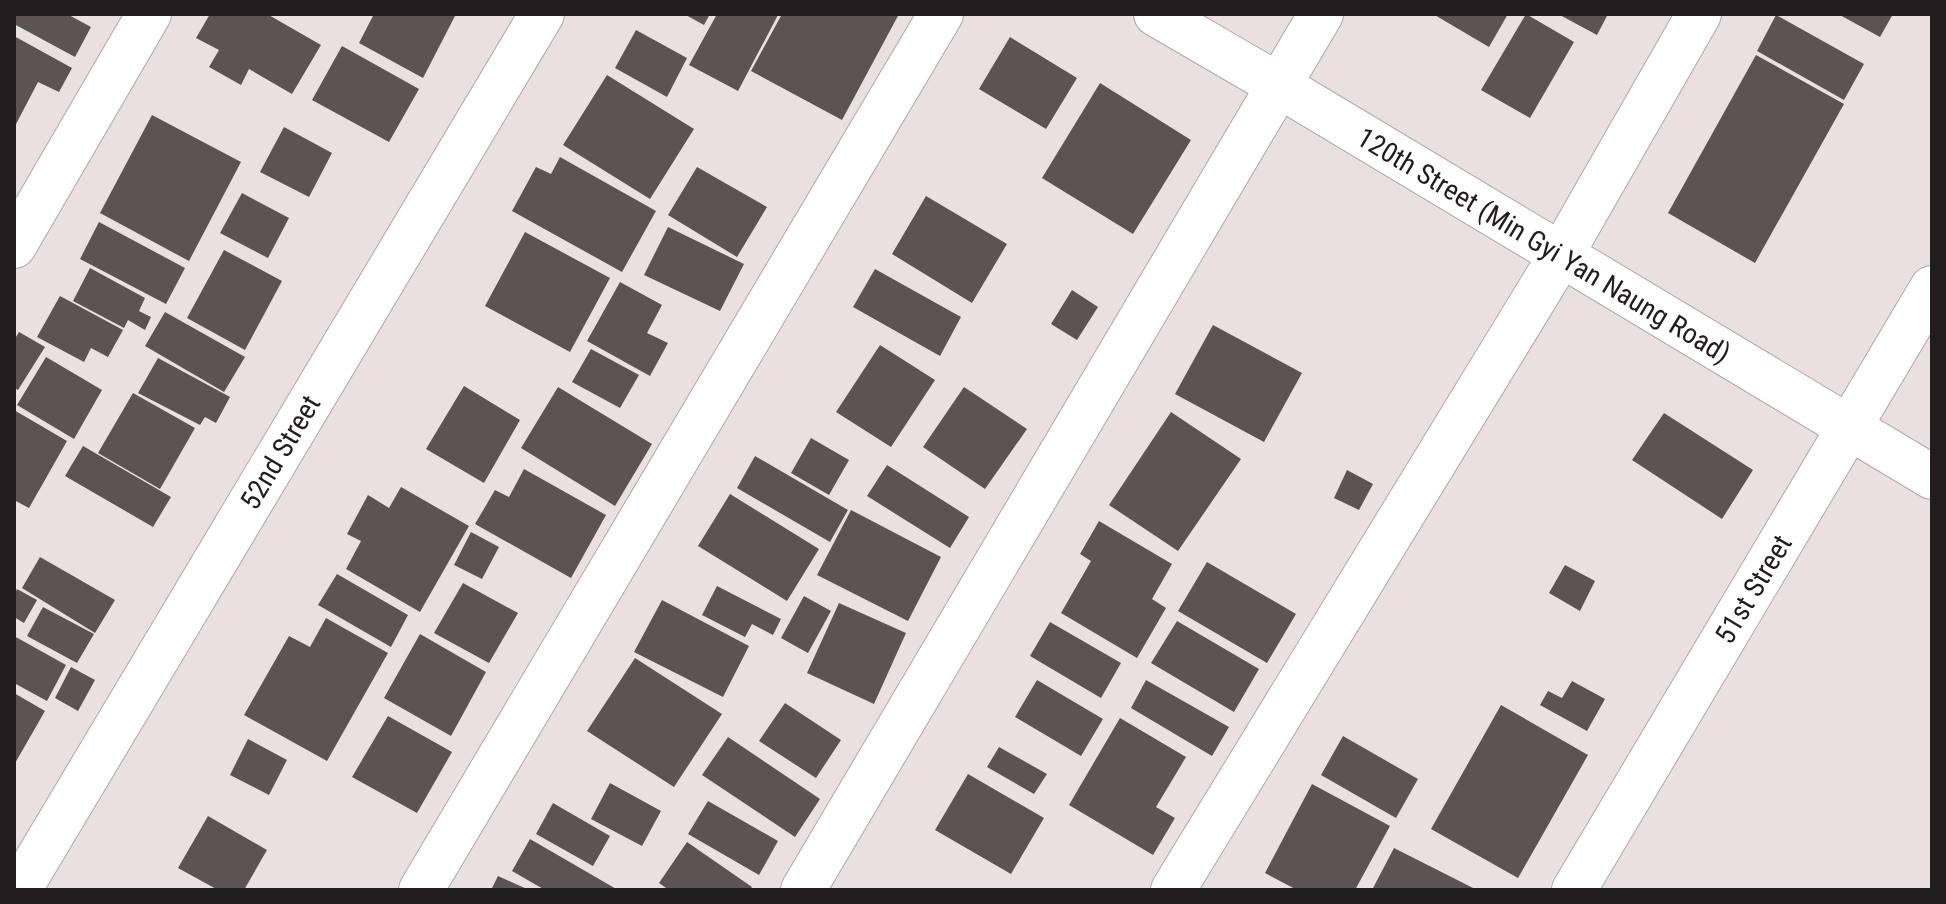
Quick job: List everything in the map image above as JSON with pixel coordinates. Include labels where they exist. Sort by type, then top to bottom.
[{"type":"street","points":[[14,246],[149,14]]},
{"type":"street","name":"52nd Street","points":[[19,890],[542,14]]},
{"type":"street","points":[[421,890],[941,14]]},
{"type":"street","name":"120th Street (Min Gyi Yan Naung Road)","points":[[1156,14],[1932,477]]},
{"type":"street","points":[[803,890],[1321,14]]},
{"type":"street","points":[[1173,890],[1561,255],[1699,14]]},
{"type":"street","name":"51st Street","points":[[1574,890],[1932,288]]},
{"type":"building","points":[[14,14],[67,14],[91,27],[75,57],[14,24]]},
{"type":"building","points":[[210,14],[267,14],[321,45],[292,94],[249,69],[241,85],[209,67],[219,50],[196,38]]},
{"type":"building","points":[[374,14],[456,14],[423,78],[359,43]]},
{"type":"building","points":[[684,14],[710,14],[704,25]]},
{"type":"building","points":[[717,14],[778,15],[738,91],[689,65]]},
{"type":"building","points":[[782,14],[899,14],[842,120],[751,71]]},
{"type":"building","points":[[1433,14],[1508,14],[1489,47]]},
{"type":"building","points":[[1526,14],[1574,42],[1530,118],[1481,90]]},
{"type":"building","points":[[1558,14],[1608,14],[1597,35]]},
{"type":"building","points":[[1838,14],[1893,14],[1880,37]]},
{"type":"building","points":[[1776,15],[1864,64],[1844,100],[1757,51]]},
{"type":"building","points":[[636,30],[687,58],[667,97],[615,68]]},
{"type":"building","points":[[14,36],[72,68],[59,92],[38,82],[14,128]]},
{"type":"building","points":[[1010,37],[1077,78],[1046,129],[979,89]]},
{"type":"building","points":[[342,46],[419,89],[389,142],[312,100]]},
{"type":"building","points":[[1756,55],[1844,104],[1755,263],[1668,213]]},
{"type":"building","points":[[607,75],[694,129],[650,199],[563,145]]},
{"type":"building","points":[[1100,83],[1191,140],[1133,234],[1042,178]]},
{"type":"building","points":[[152,115],[241,162],[189,261],[100,213]]},
{"type":"building","points":[[284,127],[332,153],[309,197],[260,172]]},
{"type":"building","points":[[560,157],[656,211],[622,272],[512,211],[536,167],[551,174]]},
{"type":"building","points":[[697,167],[767,207],[737,257],[668,215]]},
{"type":"building","points":[[242,193],[289,218],[268,258],[220,233]]},
{"type":"building","points":[[926,196],[1007,244],[972,303],[892,254]]},
{"type":"building","points":[[99,222],[185,268],[166,304],[80,259]]},
{"type":"building","points":[[668,227],[744,264],[720,311],[644,275]]},
{"type":"building","points":[[525,232],[610,278],[570,352],[485,306]]},
{"type":"building","points":[[224,250],[282,281],[245,350],[187,318]]},
{"type":"building","points":[[90,268],[145,298],[139,311],[151,317],[145,330],[128,320],[124,328],[73,301]]},
{"type":"building","points":[[875,269],[961,317],[940,356],[853,307]]},
{"type":"building","points":[[620,282],[662,305],[647,333],[668,343],[650,376],[587,341]]},
{"type":"building","points":[[1072,290],[1098,307],[1077,340],[1051,324]]},
{"type":"building","points":[[60,296],[123,330],[108,357],[91,348],[84,362],[37,337]]},
{"type":"building","points":[[165,312],[245,357],[224,392],[145,346]]},
{"type":"building","points":[[1213,325],[1302,373],[1264,442],[1175,394]]},
{"type":"building","points":[[19,332],[45,347],[18,390],[14,388],[14,340]]},
{"type":"building","points":[[880,345],[935,380],[891,447],[836,412]]},
{"type":"building","points":[[591,349],[639,375],[620,408],[572,382]]},
{"type":"building","points":[[46,357],[102,390],[74,439],[17,405]]},
{"type":"building","points":[[158,358],[230,397],[216,423],[205,417],[200,425],[138,393]]},
{"type":"building","points":[[464,386],[520,420],[484,483],[426,449]]},
{"type":"building","points":[[558,387],[652,444],[615,506],[521,448]]},
{"type":"building","points":[[964,387],[1027,429],[985,489],[923,447]]},
{"type":"building","points":[[133,393],[195,428],[160,489],[98,453]]},
{"type":"building","points":[[14,410],[67,441],[29,508],[14,500]]},
{"type":"building","points":[[1171,412],[1241,459],[1178,551],[1109,505]]},
{"type":"building","points":[[1664,413],[1753,470],[1722,519],[1632,460]]},
{"type":"building","points":[[811,438],[849,460],[829,495],[791,473]]},
{"type":"building","points":[[83,446],[171,497],[153,527],[65,476]]},
{"type":"building","points":[[755,456],[848,510],[830,542],[737,488]]},
{"type":"building","points":[[887,465],[969,517],[950,548],[867,496]]},
{"type":"building","points":[[524,469],[606,515],[571,578],[475,524],[495,490],[509,497]]},
{"type":"building","points":[[1347,470],[1373,484],[1359,510],[1334,498]]},
{"type":"building","points":[[401,487],[469,526],[420,612],[346,569],[361,541],[347,534],[368,495],[389,508]]},
{"type":"building","points":[[730,494],[819,549],[787,601],[698,546]]},
{"type":"building","points":[[851,510],[941,557],[908,621],[817,575]]},
{"type":"building","points":[[1099,521],[1172,564],[1152,599],[1166,608],[1137,658],[1061,613],[1091,561],[1080,554]]},
{"type":"building","points":[[471,532],[499,547],[482,579],[454,565]]},
{"type":"building","points":[[40,557],[115,600],[95,633],[22,588]]},
{"type":"building","points":[[1207,562],[1296,614],[1267,663],[1178,611]]},
{"type":"building","points":[[1565,565],[1595,581],[1580,611],[1549,593]]},
{"type":"building","points":[[337,574],[408,615],[391,647],[318,605]]},
{"type":"building","points":[[463,583],[518,613],[489,663],[434,633]]},
{"type":"building","points":[[717,586],[781,619],[773,635],[752,624],[745,637],[702,615]]},
{"type":"building","points":[[17,589],[37,600],[24,623],[14,617]]},
{"type":"building","points":[[804,596],[831,611],[808,653],[781,638]]},
{"type":"building","points":[[662,600],[749,646],[723,697],[634,652]]},
{"type":"building","points":[[839,603],[906,633],[874,704],[807,673]]},
{"type":"building","points":[[43,607],[94,634],[77,663],[27,636]]},
{"type":"building","points":[[326,618],[388,653],[327,761],[244,715],[289,636],[310,647]]},
{"type":"building","points":[[1177,621],[1259,669],[1234,712],[1151,663]]},
{"type":"building","points":[[1050,622],[1121,663],[1101,698],[1030,656]]},
{"type":"building","points":[[420,634],[486,672],[451,736],[384,698]]},
{"type":"building","points":[[14,636],[66,665],[47,701],[14,683]]},
{"type":"building","points":[[635,658],[722,714],[674,787],[587,731]]},
{"type":"building","points":[[71,667],[95,680],[78,711],[55,698]]},
{"type":"building","points":[[1037,680],[1103,719],[1081,756],[1015,717]]},
{"type":"building","points":[[1146,680],[1229,727],[1212,756],[1131,708]]},
{"type":"building","points":[[1572,681],[1605,699],[1587,731],[1540,705],[1548,691],[1562,698]]},
{"type":"building","points":[[14,693],[45,711],[14,765]]},
{"type":"building","points":[[785,703],[841,740],[816,778],[759,741]]},
{"type":"building","points":[[1501,705],[1588,755],[1518,878],[1431,829]]},
{"type":"building","points":[[388,716],[452,752],[417,813],[352,777]]},
{"type":"building","points":[[1120,718],[1186,757],[1156,807],[1175,818],[1153,855],[1069,805]]},
{"type":"building","points":[[1343,736],[1418,779],[1396,818],[1321,775]]},
{"type":"building","points":[[728,737],[820,799],[795,837],[702,775]]},
{"type":"building","points":[[248,739],[287,760],[269,795],[230,775]]},
{"type":"building","points":[[999,747],[1047,774],[1034,794],[987,767]]},
{"type":"building","points":[[968,774],[1044,818],[1011,874],[935,830]]},
{"type":"building","points":[[610,783],[661,811],[642,846],[591,819]]},
{"type":"building","points":[[1312,784],[1390,826],[1355,890],[1297,890],[1265,873]]},
{"type":"building","points":[[708,801],[778,841],[759,875],[688,834]]},
{"type":"building","points":[[553,803],[610,836],[593,866],[536,834]]},
{"type":"building","points":[[208,816],[267,850],[244,890],[218,890],[178,868]]},
{"type":"building","points":[[530,839],[618,890],[545,890],[512,871]]},
{"type":"building","points":[[687,842],[752,887],[750,890],[669,890],[659,883]]},
{"type":"building","points":[[1394,848],[1477,890],[1372,890]]},
{"type":"building","points":[[498,876],[529,890],[491,890]]}]
